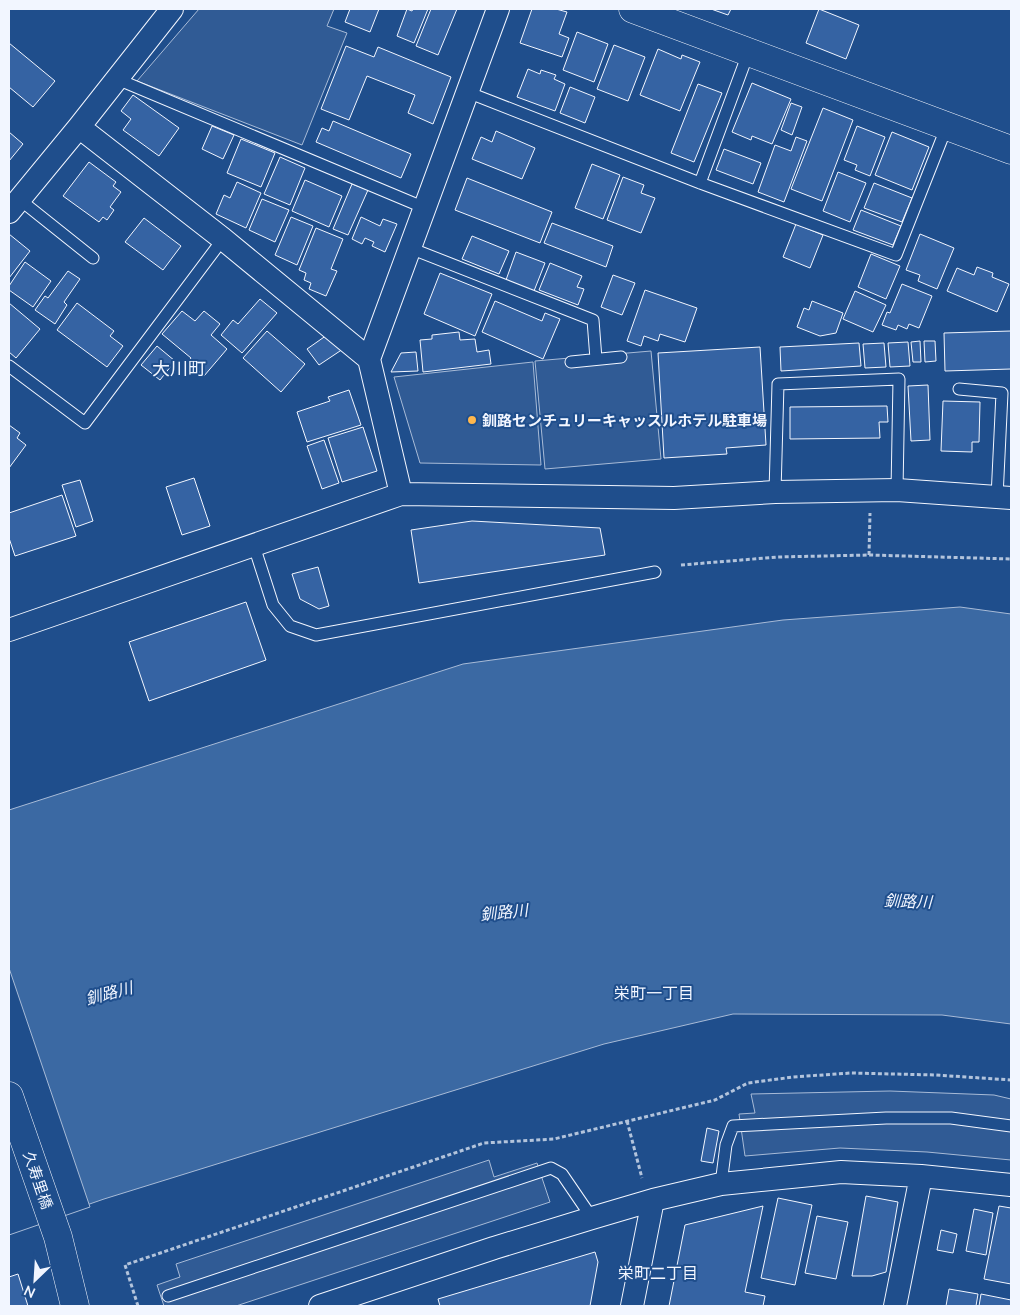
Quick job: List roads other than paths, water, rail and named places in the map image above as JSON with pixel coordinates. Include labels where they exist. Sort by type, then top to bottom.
[{"type":"street","points":[[14,206],[172,9]]},
{"type":"street","points":[[401,494],[369,359],[498,9]]},
{"type":"street","points":[[634,9],[1011,150]]},
{"type":"street","points":[[79,127],[223,239],[369,359]]},
{"type":"street","points":[[9,630],[401,494],[674,498],[776,492],[897,490],[1004,498]]},
{"type":"street","name":"久寿里橋","points":[[9,1096],[58,1237],[75,1306]]},
{"type":"street","points":[[320,1306],[373,1297],[592,1218],[648,1192],[841,1172],[921,1176],[1011,1185]]},
{"type":"street","points":[[896,1306],[921,1176]]},
{"type":"street","points":[[632,1306],[648,1192]]},
{"type":"lane","points":[[700,183],[749,51]]},
{"type":"lane","points":[[117,79],[424,208]]},
{"type":"lane","points":[[467,92],[700,183],[896,255],[947,126]]},
{"type":"lane","points":[[14,206],[93,258]]},
{"type":"lane","points":[[9,366],[85,423],[223,239]]},
{"type":"lane","points":[[410,248],[593,320],[596,359]]},
{"type":"lane","points":[[571,362],[621,357]]},
{"type":"lane","points":[[776,492],[778,384],[899,379],[897,490]]},
{"type":"lane","points":[[959,389],[1002,393],[1004,498]]},
{"type":"lane","points":[[254,546],[273,606],[290,626],[316,635],[655,572]]},
{"type":"lane","points":[[721,1184],[726,1145],[732,1126],[905,1118],[952,1118],[1011,1126]]},
{"type":"lane","points":[[168,1296],[551,1168],[562,1174],[592,1218]]},
{"type":"water","name":"釧路川","points":[[960,607],[1011,614],[1011,1024],[942,1015],[733,1014],[604,1044],[104,1199],[9,1232],[9,810],[463,664],[783,620]]},
{"type":"place","name":"釧路センチュリーキャッスルホテル駐車場","points":[[472,420]]},
{"type":"district","name":"大川町","points":[[179,368]]},
{"type":"district","name":"栄町一丁目","points":[[654,993]]},
{"type":"district","name":"栄町二丁目","points":[[658,1273]]}]
